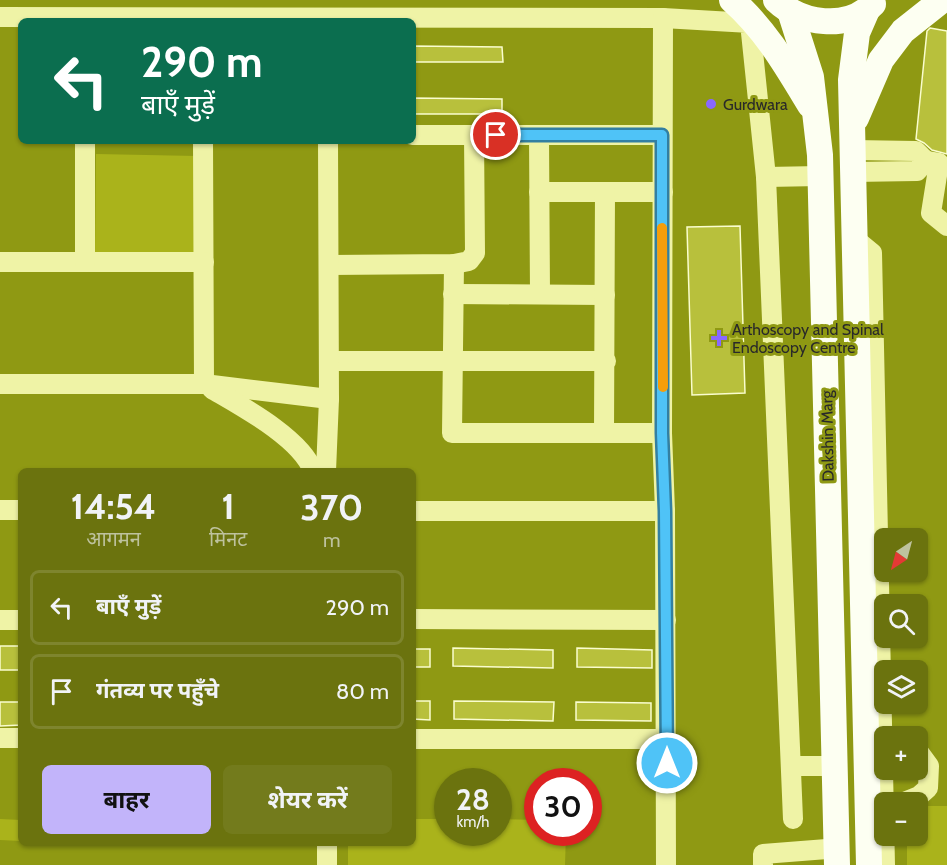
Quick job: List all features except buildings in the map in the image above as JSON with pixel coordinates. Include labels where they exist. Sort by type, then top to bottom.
[{"type":"main road","points":[[732,0],[751,17],[770,40],[815,113]]},
{"type":"main road","points":[[852,150],[881,60],[903,31],[942,0]]},
{"type":"main road","points":[[783,6],[800,17],[819,21],[840,21],[856,16],[872,5]]},
{"type":"main road","name":"Dakshin Marg","points":[[869,865],[851,80],[857,33],[872,5]]},
{"type":"main road","name":"Dakshin Marg","points":[[783,6],[811,77],[820,176],[830,860]]},
{"type":"street","points":[[0,17],[44,18]]},
{"type":"street","points":[[663,18],[662,433],[665,511],[666,865]]},
{"type":"street","points":[[416,19],[663,18],[750,22],[766,177],[793,819]]},
{"type":"street","points":[[416,135],[662,135]]},
{"type":"street","points":[[328,265],[454,264],[469,261],[475,253],[474,135]]},
{"type":"street","points":[[539,135],[540,294]]},
{"type":"street","points":[[85,144],[85,262]]},
{"type":"street","points":[[203,144],[204,384]]},
{"type":"street","points":[[326,468],[329,399],[328,144]]},
{"type":"street","points":[[852,150],[916,151],[937,159],[931,213],[947,226]]},
{"type":"street","points":[[766,177],[820,176]]},
{"type":"street","points":[[539,192],[663,192]]},
{"type":"street","points":[[604,433],[605,192]]},
{"type":"street","points":[[763,865],[763,854],[830,860],[825,766],[813,258],[822,237]]},
{"type":"street","points":[[855,239],[872,253],[884,726]]},
{"type":"street","points":[[0,262],[204,262]]},
{"type":"street","points":[[454,264],[452,432],[662,433]]},
{"type":"street","points":[[453,294],[605,295]]},
{"type":"street","points":[[329,360],[606,361]]},
{"type":"street","points":[[0,384],[204,384],[329,399]]},
{"type":"street","points":[[204,384],[247,409],[287,437],[311,468]]},
{"type":"street","points":[[0,510],[18,510]]},
{"type":"street","points":[[416,511],[665,511]]},
{"type":"street","points":[[0,620],[18,620]]},
{"type":"street","points":[[416,620],[666,620]]},
{"type":"street","points":[[0,738],[18,738]]},
{"type":"street","points":[[416,738],[667,739]]},
{"type":"street","points":[[922,792],[928,788],[928,765]]},
{"type":"street","points":[[791,766],[825,766]]},
{"type":"street","points":[[327,846],[327,865]]},
{"type":"street","points":[[885,846],[885,865]]},
{"type":"shaded area","points":[[96,154],[197,156],[195,254],[95,252]]},
{"type":"shaded area","points":[[928,806],[947,806],[947,865],[907,865],[907,846],[928,846]]},
{"type":"shaded area","points":[[0,819],[18,820],[18,841],[0,840]]},
{"type":"shaded area","points":[[416,819],[434,819],[434,846],[512,846],[512,819],[524,820],[524,846],[566,846],[565,865],[348,865],[348,846],[416,846]]},
{"type":"slow traffic","points":[[662,228],[663,387]]},
{"type":"place","name":"Gurdwara","points":[[711,104]]},
{"type":"place","name":"Arthoscopy and Spinal Endoscopy Centre","points":[[719,338]]},
{"type":"route","points":[[496,135],[662,135],[662,433],[665,511],[667,763]]}]
